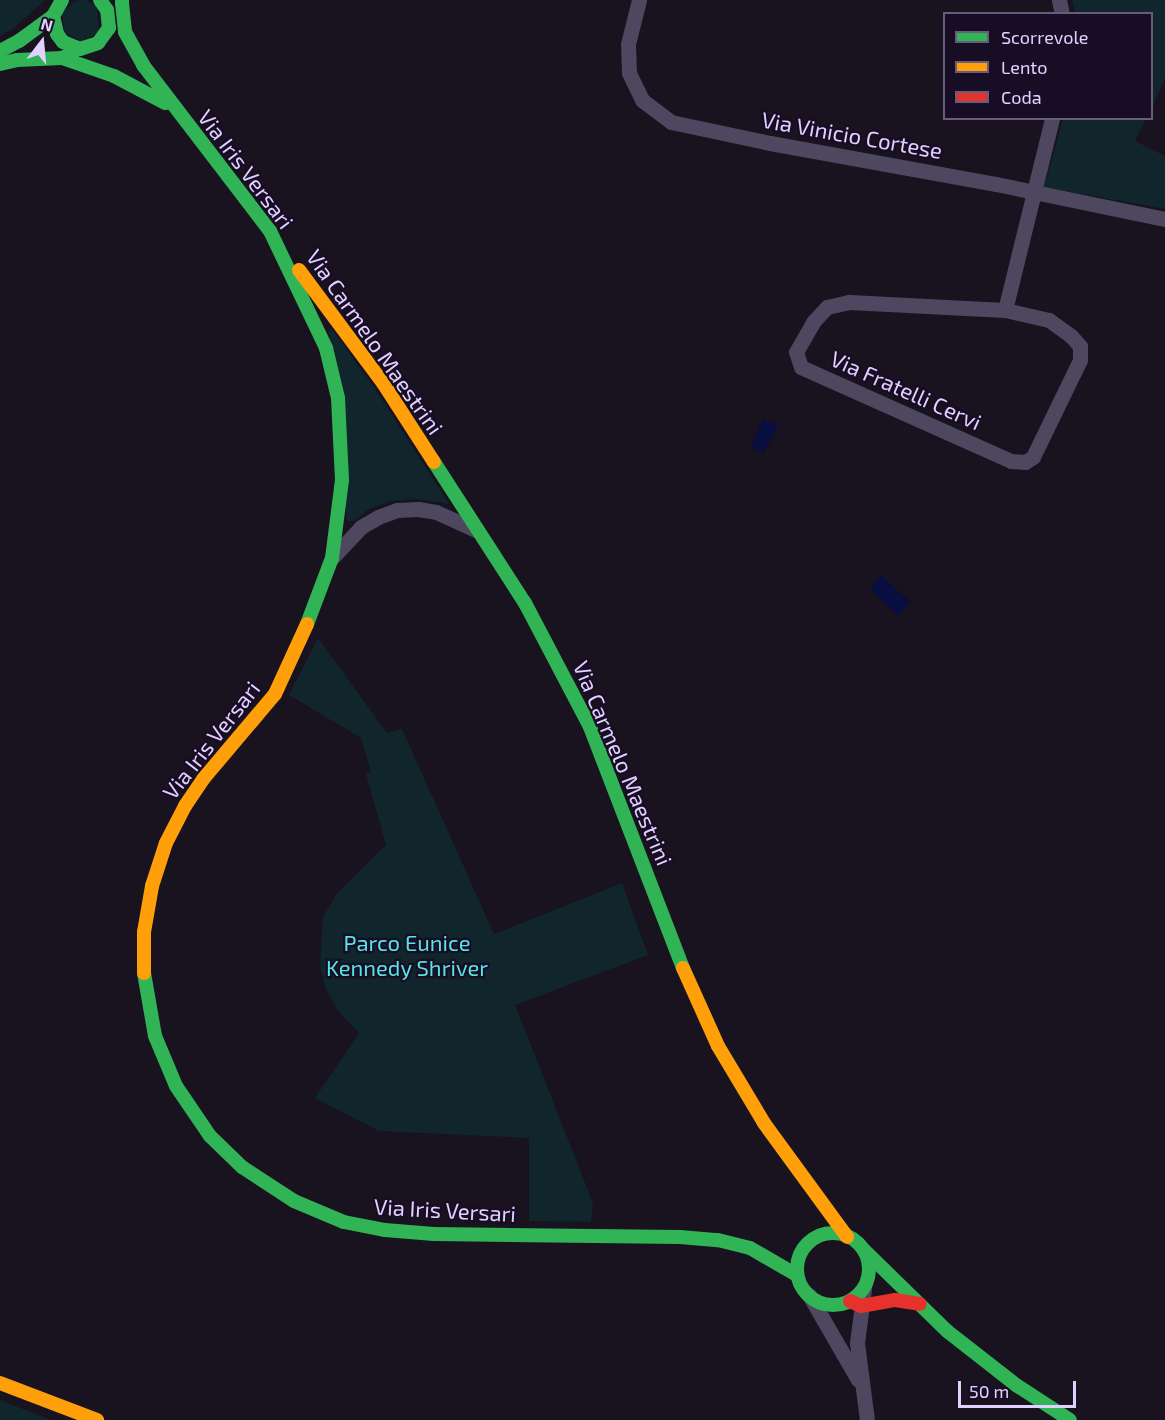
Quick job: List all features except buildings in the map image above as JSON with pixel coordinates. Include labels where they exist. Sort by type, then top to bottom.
[{"type":"street","points":[[0,51],[19,41],[53,16],[62,0]]},
{"type":"street","points":[[100,0],[110,18],[125,32]]},
{"type":"street","name":"Via Vinicio Cortese","points":[[639,0],[628,44],[629,73],[642,100],[666,119],[684,126],[1165,219]]},
{"type":"street","points":[[62,58],[98,43],[105,36],[110,18],[122,2]]},
{"type":"street","points":[[122,2],[125,32]]},
{"type":"street","points":[[53,16],[53,25],[63,42],[80,49]]},
{"type":"street","name":"Via Iris Versari","points":[[125,32],[143,65],[270,231],[320,334],[333,372],[342,442],[339,508],[332,558],[308,625],[280,685],[185,806],[166,843],[152,886],[143,949],[147,1002],[160,1053],[192,1113],[224,1151],[262,1182],[307,1208],[352,1224],[385,1230],[454,1235],[680,1237],[718,1240],[750,1248],[795,1274]]},
{"type":"street","points":[[0,64],[17,60],[62,58],[114,75],[176,110]]},
{"type":"street","points":[[1005,310],[1051,120]]},
{"type":"street","name":"Via Carmelo Maestrini","points":[[270,231],[341,323],[383,383],[525,603],[579,704],[623,808],[679,958],[718,1046],[764,1123],[847,1237]]},
{"type":"street","name":"Via Fratelli Cervi","points":[[854,302],[1005,310],[1049,320],[1071,336],[1080,349],[1078,363],[1035,454],[1025,462],[998,455],[806,370],[797,359],[798,347],[809,327],[822,310],[832,304],[854,302]]},
{"type":"street","points":[[320,334],[325,321],[341,323]]},
{"type":"street","points":[[332,558],[361,527],[397,510],[418,509],[436,512],[481,533]]},
{"type":"street","points":[[864,1390],[809,1295],[797,1281],[795,1274],[800,1254],[812,1240],[830,1234],[847,1237],[864,1250],[947,1331],[1004,1377],[1070,1420]]},
{"type":"street","points":[[864,1250],[869,1269],[864,1289],[855,1304],[856,1343],[867,1420]]},
{"type":"street","points":[[809,1295],[825,1303],[855,1304],[895,1300],[920,1304]]},
{"type":"street","points":[[0,1383],[97,1420]]},
{"type":"green space","points":[[0,0],[45,0],[14,28],[0,36]]},
{"type":"green space","points":[[77,0],[86,0],[97,6],[99,32],[82,42],[64,32],[62,12]]},
{"type":"green space","points":[[1072,0],[1165,0],[1165,79],[1153,105],[1153,12],[1075,12]]},
{"type":"green space","points":[[1063,120],[1146,120],[1135,141],[1165,156],[1165,209],[1044,187]]},
{"type":"green space","points":[[331,328],[372,384],[449,504],[418,499],[391,501],[369,509],[354,521],[347,521],[329,332]]},
{"type":"green space","name":"Parco Eunice Kennedy Shriver","points":[[318,638],[387,733],[402,729],[494,934],[622,883],[648,955],[515,1005],[593,1203],[591,1222],[529,1221],[529,1138],[379,1131],[315,1098],[359,1033],[338,1011],[326,989],[320,966],[323,917],[336,895],[386,845],[366,774],[371,772],[361,738],[289,695]]},
{"type":"green space","points":[[0,1400],[51,1420],[0,1420]]},
{"type":"shaded area","points":[[763,419],[778,425],[764,453],[751,447]]},
{"type":"shaded area","points":[[882,575],[910,602],[898,616],[870,589]]},
{"type":"traffic: fast","points":[[62,0],[53,16],[57,34],[63,42],[80,49],[98,43],[109,28],[107,10],[100,0]]},
{"type":"traffic: fast","points":[[122,3],[125,32],[143,65],[270,231],[326,348],[338,398],[342,480],[332,558],[307,624]]},
{"type":"traffic: fast","points":[[0,51],[19,41],[53,16]]},
{"type":"traffic: fast","points":[[0,64],[17,60],[62,58],[73,53]]},
{"type":"traffic: fast","points":[[62,58],[114,76],[165,103]]},
{"type":"traffic: fast","points":[[434,462],[525,603],[590,727],[683,968]]},
{"type":"traffic: fast","points":[[144,973],[155,1036],[176,1086],[210,1136],[242,1167],[294,1201],[344,1222],[385,1230],[434,1234],[680,1237],[718,1240],[750,1248],[795,1274]]},
{"type":"traffic: fast","points":[[833,1233],[853,1239],[863,1249],[869,1269],[863,1289],[853,1299],[833,1305],[813,1299],[803,1289],[797,1269],[803,1249],[813,1239],[833,1233]]},
{"type":"traffic: fast","points":[[864,1250],[947,1331],[1016,1385],[1070,1420]]},
{"type":"traffic: slow","points":[[299,270],[383,383],[434,462]]},
{"type":"traffic: slow","points":[[144,973],[144,932],[152,886],[166,843],[185,806],[204,778],[275,694],[307,624]]},
{"type":"traffic: slow","points":[[683,968],[718,1046],[764,1123],[847,1237]]},
{"type":"traffic: slow","points":[[0,1383],[97,1420]]},
{"type":"traffic: jam","points":[[850,1301],[861,1306],[895,1300],[920,1304]]}]
